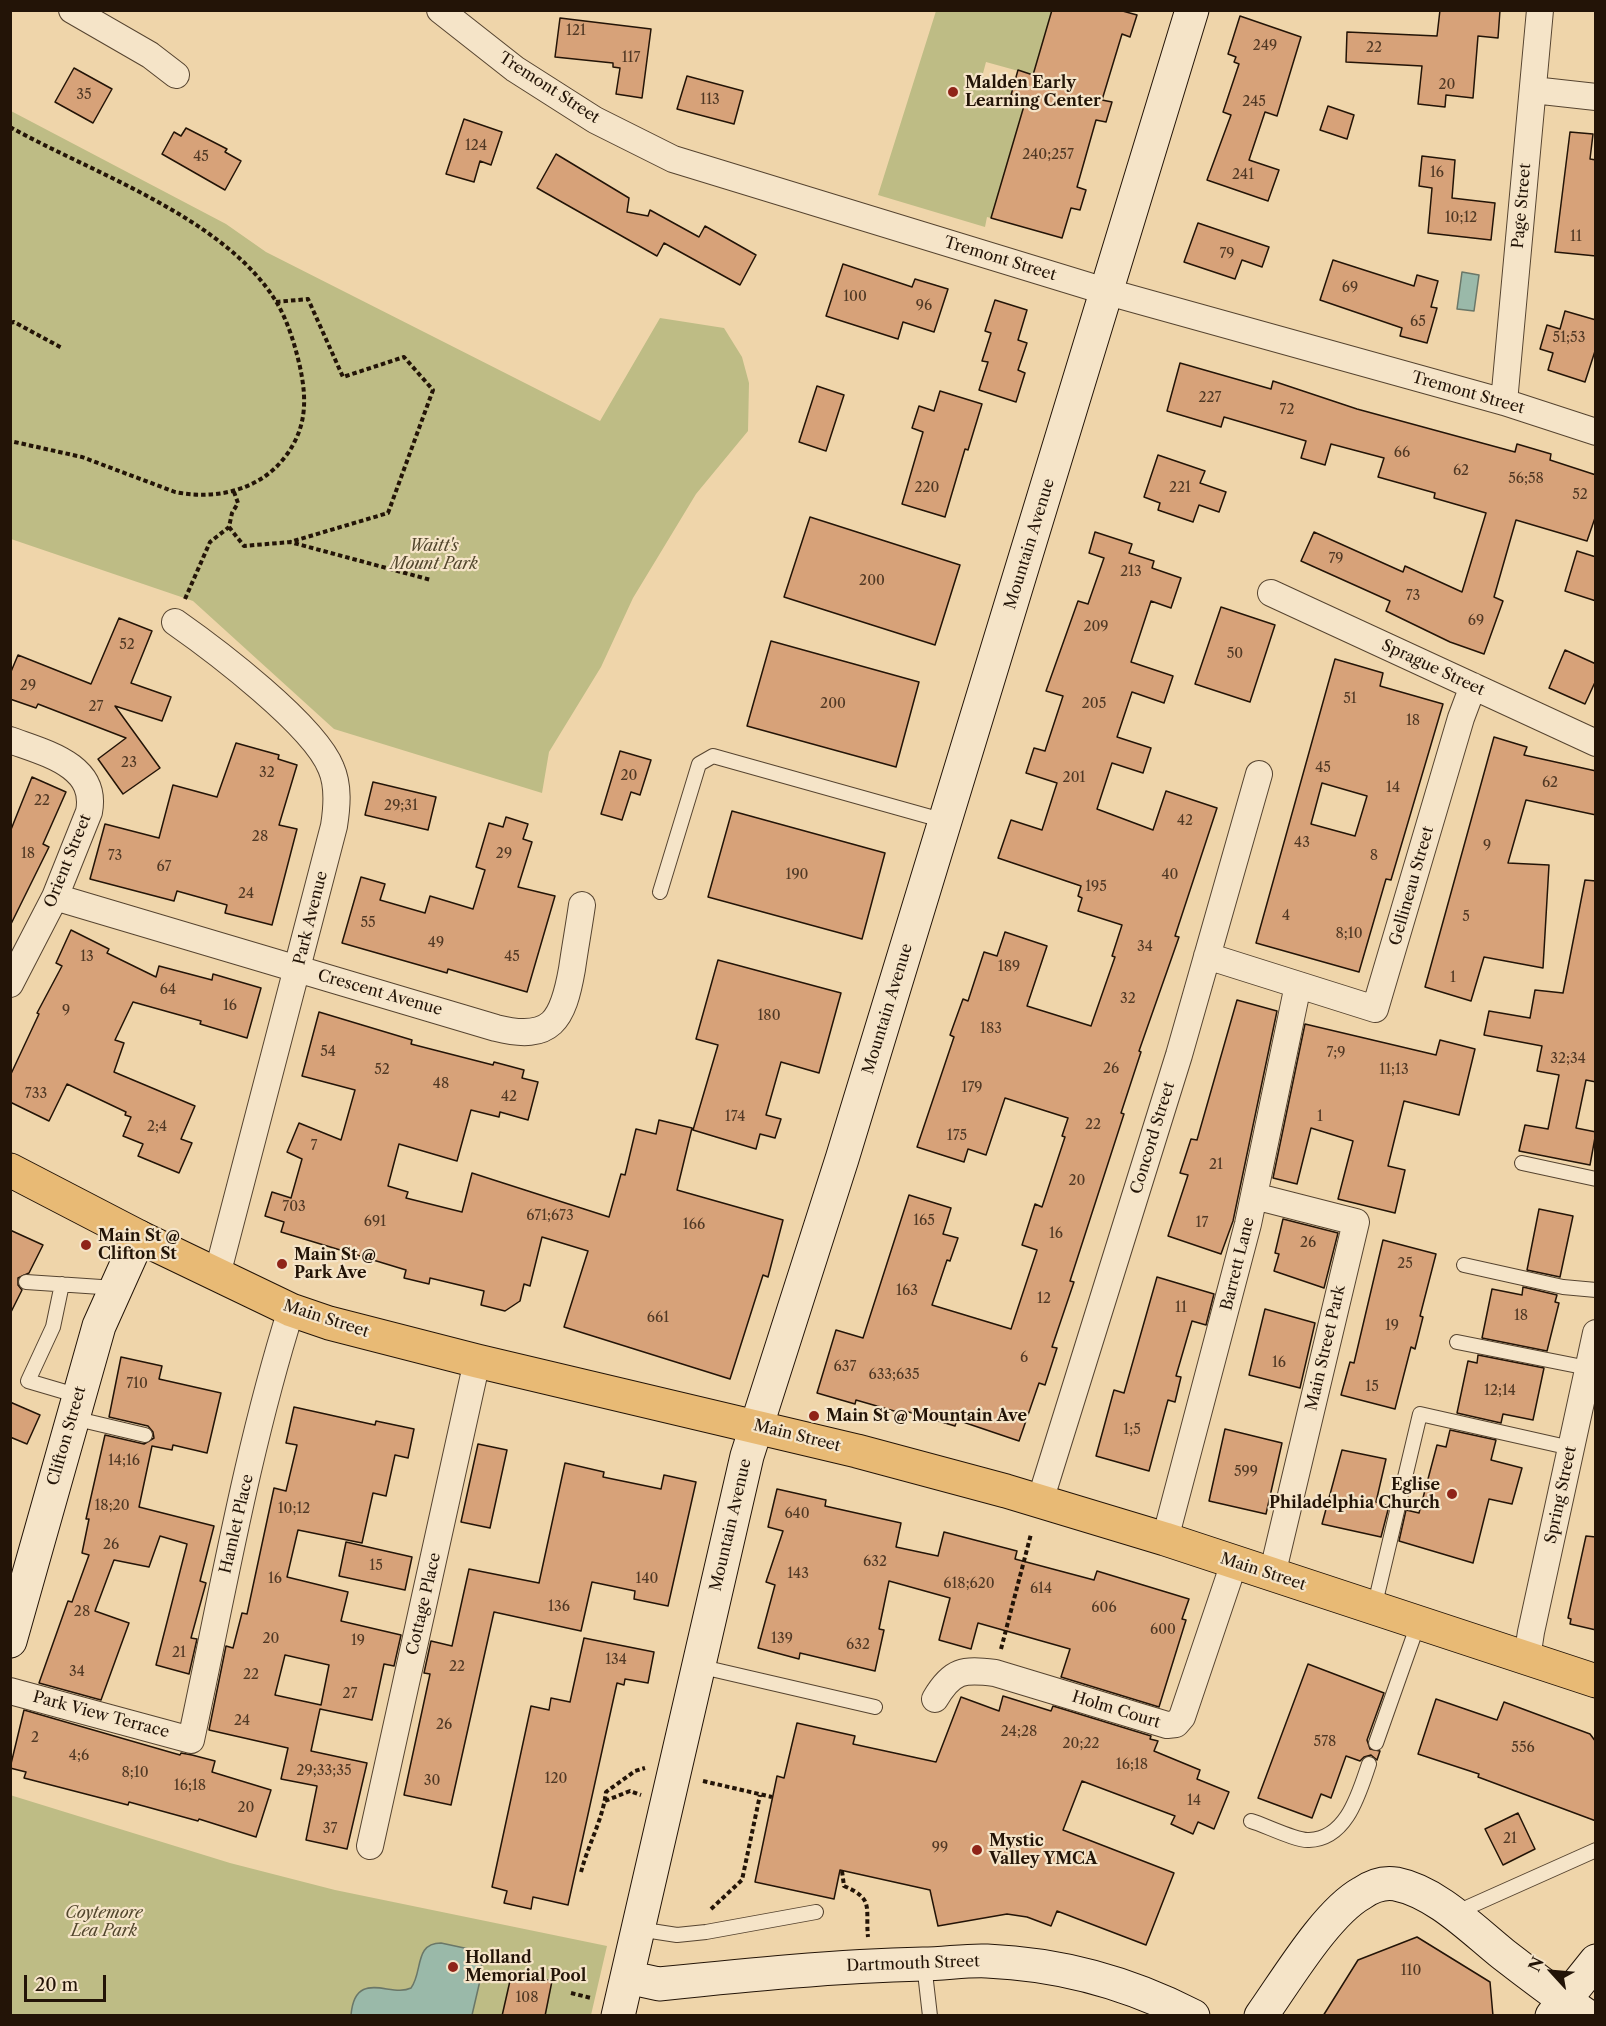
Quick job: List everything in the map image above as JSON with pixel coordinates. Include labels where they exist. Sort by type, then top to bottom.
[{"type":"main road","name":"Main Street","points":[[10,1170],[217,1275],[291,1310],[329,1323],[477,1361],[757,1426],[1040,1501],[1165,1539],[1596,1681]]},
{"type":"street","points":[[72,10],[150,55],[176,75]]},
{"type":"street","name":"Tremont Street","points":[[440,10],[515,69],[595,120],[655,152],[1108,292],[1504,402],[1596,432]]},
{"type":"street","name":"Mountain Avenue","points":[[609,2008],[627,1977],[744,1468],[842,1159],[1108,292],[1192,10]]},
{"type":"street","name":"Page Street","points":[[1504,402],[1540,10]]},
{"type":"street","points":[[1533,90],[1596,97]]},
{"type":"street","name":"Sprague Street","points":[[1271,593],[1596,743]]},
{"type":"street","name":"Park Avenue","points":[[175,622],[203,642],[306,731],[320,747],[332,770],[336,792],[334,826],[217,1275]]},
{"type":"street","name":"Gellineau Street","points":[[1298,985],[1376,1008],[1461,718],[1473,686]]},
{"type":"street","name":"Orient Street","points":[[10,740],[74,768],[83,776],[89,791],[88,812],[55,897],[10,984]]},
{"type":"street","name":"Concord Street","points":[[1040,1501],[1099,1317],[1259,774]]},
{"type":"street","name":"Crescent Avenue","points":[[55,897],[496,1028],[522,1033],[535,1031],[554,1021],[565,1005],[582,905]]},
{"type":"street","points":[[1207,956],[1298,985]]},
{"type":"street","name":"Barrett Lane","points":[[1165,1539],[1210,1374],[1254,1196],[1298,985]]},
{"type":"street","name":"Main Street Park","points":[[1254,1196],[1356,1222],[1272,1575]]},
{"type":"street","name":"Clifton Street","points":[[10,1641],[99,1326],[139,1237]]},
{"type":"street","name":"Hamlet Place","points":[[191,1740],[238,1514],[277,1354],[291,1310]]},
{"type":"street","name":"Spring Street","points":[[1527,1658],[1596,1333]]},
{"type":"street","name":"Cottage Place","points":[[370,1846],[477,1361]]},
{"type":"street","name":"Holm Court","points":[[935,1699],[943,1685],[955,1675],[966,1670],[995,1673],[1167,1725],[1176,1724],[1182,1717],[1234,1563]]},
{"type":"street","name":"Park View Terrace","points":[[10,1691],[191,1740]]},
{"type":"street","points":[[1261,2016],[1334,1918],[1361,1893],[1381,1884],[1399,1885],[1428,1898],[1453,1914],[1568,2010],[1596,1961]]},
{"type":"street","name":"Dartmouth Street","points":[[627,1977],[659,1984],[858,1965],[986,1961],[1066,1971],[1129,1987],[1193,2016]]},
{"type":"street","points":[[1592,2016],[1596,2012]]},
{"type":"lane","points":[[660,892],[699,764],[713,756],[945,821]]},
{"type":"lane","points":[[1522,1163],[1596,1179]]},
{"type":"lane","points":[[1464,1265],[1563,1287],[1596,1290]]},
{"type":"lane","points":[[26,1281],[116,1288]]},
{"type":"lane","points":[[62,1284],[53,1327],[28,1381],[76,1407],[145,1435]]},
{"type":"lane","points":[[1457,1342],[1588,1368]]},
{"type":"lane","points":[[1374,1608],[1420,1414],[1571,1448]]},
{"type":"lane","points":[[1376,1743],[1418,1624]]},
{"type":"lane","points":[[698,1666],[875,1707]]},
{"type":"lane","points":[[1251,1821],[1308,1841],[1332,1833],[1354,1807],[1369,1764]]},
{"type":"lane","points":[[1453,1914],[1596,1850]]},
{"type":"lane","points":[[638,1929],[676,1935],[706,1932],[816,1912]]},
{"type":"lane","points":[[924,1964],[930,2016]]},
{"type":"path","points":[[10,127],[159,204],[212,235],[240,258],[276,302],[286,321],[299,363],[305,397],[304,416],[296,440],[284,459],[258,480],[234,492],[206,496],[175,492],[82,457],[10,441]]},
{"type":"path","points":[[234,492],[238,503],[232,513],[230,527],[244,546],[290,542],[388,513],[433,390],[404,357],[343,377],[308,299],[276,302]]},
{"type":"path","points":[[10,323],[14,322],[62,348]]},
{"type":"path","points":[[175,622],[210,542],[230,527]]},
{"type":"path","points":[[290,542],[431,580]]},
{"type":"path","points":[[995,1673],[1031,1534]]},
{"type":"path","points":[[581,1872],[606,1792],[635,1771],[654,1765]]},
{"type":"path","points":[[703,1781],[772,1797]]},
{"type":"path","points":[[605,1801],[627,1792]]},
{"type":"path","points":[[706,1932],[706,1915],[742,1880],[760,1795]]},
{"type":"path","points":[[580,1850],[586,1851]]},
{"type":"path","points":[[842,1871],[844,1886],[861,1893],[866,1901],[868,1938]]},
{"type":"path","points":[[571,1993],[609,2008]]},
{"type":"green space","points":[[936,11],[1052,11],[1033,75],[986,62],[982,77],[1013,85],[1011,95],[1026,99],[991,218],[987,217],[985,227],[878,195]]},
{"type":"green space","name":"Waitt's Mount Park","points":[[11,111],[226,224],[266,252],[600,421],[660,318],[724,328],[742,357],[749,383],[748,431],[696,494],[633,598],[601,667],[549,752],[542,793],[334,729],[193,601],[11,539]]},
{"type":"green space","name":"Coytemore Lea Park","points":[[10,1795],[230,1863],[335,1890],[607,1946],[591,2015],[11,2015]]},
{"type":"shaded area","points":[[1462,272],[1479,275],[1474,311],[1457,309]]},
{"type":"shaded area","points":[[441,1943],[469,1949],[481,1959],[482,1972],[472,2015],[351,2015],[359,1992],[366,1988],[403,1990],[411,1988],[423,1953],[432,1944]]},
{"type":"building","points":[[1052,10],[1119,10],[1137,15],[1130,37],[1122,34],[1102,100],[1112,102],[1106,122],[1096,120],[1077,187],[1086,190],[1080,210],[1071,208],[1062,238],[991,218],[1026,99],[1011,95],[1018,70],[1033,75]]},
{"type":"building","points":[[1440,10],[1500,10],[1498,38],[1478,36],[1473,98],[1446,95],[1445,107],[1418,104],[1422,66],[1346,62],[1347,32],[1437,36]]},
{"type":"building","points":[[1240,16],[1301,37],[1277,116],[1265,112],[1249,160],[1279,170],[1268,201],[1207,180],[1231,115],[1223,112],[1239,64],[1234,62],[1236,57],[1228,54]]},
{"type":"building","points":[[560,18],[651,29],[642,98],[616,94],[620,68],[613,67],[613,63],[555,57]]},
{"type":"building","points":[[74,68],[112,89],[93,123],[55,102]]},
{"type":"building","points":[[687,76],[743,91],[734,124],[677,109]]},
{"type":"building","points":[[1328,106],[1354,115],[1347,139],[1320,130]]},
{"type":"building","points":[[464,119],[502,132],[491,165],[480,161],[474,182],[446,174]]},
{"type":"building","points":[[186,128],[227,149],[225,152],[241,161],[225,190],[162,154],[174,132],[181,136]]},
{"type":"building","points":[[1570,132],[1593,134],[1590,159],[1596,160],[1596,256],[1555,252]]},
{"type":"building","points":[[556,154],[629,198],[627,212],[648,216],[650,210],[699,237],[705,226],[756,255],[740,285],[664,243],[657,256],[537,188]]},
{"type":"building","points":[[1422,156],[1455,160],[1452,198],[1495,203],[1491,240],[1428,233],[1432,188],[1419,186]]},
{"type":"building","points":[[1198,223],[1269,247],[1262,267],[1242,260],[1235,279],[1184,262]]},
{"type":"building","points":[[1333,260],[1414,286],[1417,275],[1438,281],[1431,307],[1437,308],[1427,343],[1400,336],[1402,328],[1320,300]]},
{"type":"building","points":[[843,264],[912,287],[915,279],[948,289],[934,332],[903,322],[898,339],[826,316]]},
{"type":"building","points":[[995,300],[1027,310],[1018,340],[1027,343],[1018,370],[1025,373],[1016,402],[979,390],[988,362],[982,361],[991,333],[985,331]]},
{"type":"building","points":[[1565,311],[1596,320],[1596,348],[1585,382],[1548,370],[1553,353],[1540,349],[1547,325],[1560,329]]},
{"type":"building","points":[[1180,363],[1271,389],[1273,381],[1357,409],[1515,452],[1517,444],[1551,454],[1550,460],[1596,475],[1596,515],[1587,541],[1516,520],[1494,597],[1503,601],[1484,654],[1450,642],[1386,611],[1390,601],[1301,561],[1314,532],[1403,572],[1405,566],[1462,592],[1486,513],[1434,498],[1435,493],[1378,477],[1384,458],[1331,444],[1325,465],[1301,458],[1306,441],[1224,417],[1221,427],[1167,411]]},
{"type":"building","points":[[817,386],[844,395],[826,451],[799,442]]},
{"type":"building","points":[[940,391],[982,404],[968,450],[965,449],[945,517],[902,504],[923,432],[912,428],[919,406],[934,411]]},
{"type":"building","points":[[1158,455],[1205,471],[1200,483],[1226,492],[1219,512],[1199,505],[1193,522],[1158,510],[1160,503],[1144,497]]},
{"type":"building","points":[[810,517],[960,565],[935,645],[784,597]]},
{"type":"building","points":[[1095,532],[1132,544],[1129,553],[1154,561],[1152,568],[1181,578],[1171,608],[1151,601],[1131,662],[1173,676],[1164,703],[1132,692],[1117,737],[1151,748],[1143,773],[1112,763],[1097,809],[1153,830],[1166,791],[1217,808],[1175,936],[1179,937],[1139,1051],[1141,1052],[1121,1113],[1124,1114],[1070,1281],[1074,1282],[1052,1347],[1057,1348],[1045,1385],[1039,1383],[1019,1441],[957,1420],[955,1426],[902,1410],[901,1413],[856,1400],[855,1404],[817,1393],[836,1330],[863,1338],[909,1195],[951,1208],[943,1234],[958,1238],[950,1261],[947,1260],[932,1305],[1011,1329],[1037,1250],[1022,1245],[1035,1204],[1042,1207],[1065,1137],[1062,1136],[1068,1118],[1005,1098],[986,1155],[968,1149],[964,1162],[917,1147],[954,1037],[950,1035],[963,999],[968,1001],[984,952],[997,956],[1005,932],[1047,946],[1027,1006],[1091,1026],[1115,957],[1112,956],[1122,925],[1078,911],[1082,898],[1078,896],[1081,886],[998,858],[1011,820],[1042,830],[1057,783],[1026,773],[1034,748],[1045,751],[1063,696],[1046,691],[1078,601],[1088,604],[1104,558],[1089,553]]},
{"type":"building","points":[[1577,551],[1596,557],[1596,601],[1565,591]]},
{"type":"building","points":[[1221,607],[1275,625],[1250,702],[1195,684]]},
{"type":"building","points":[[119,618],[152,631],[131,683],[171,697],[162,721],[115,706],[160,768],[123,794],[98,759],[126,738],[38,704],[36,708],[10,699],[10,674],[18,655],[91,684]]},
{"type":"building","points":[[771,641],[919,682],[896,767],[747,726]]},
{"type":"building","points":[[1565,650],[1596,664],[1596,680],[1585,704],[1549,688]]},
{"type":"building","points":[[1335,659],[1383,673],[1380,686],[1443,704],[1391,880],[1386,879],[1359,972],[1256,943]],"holes":[[[1322,783],[1367,796],[1355,836],[1311,824]]]},
{"type":"building","points":[[1494,737],[1527,747],[1524,755],[1596,771],[1596,815],[1526,800],[1508,863],[1549,865],[1543,968],[1484,957],[1471,1001],[1425,987]]},
{"type":"building","points":[[236,743],[279,755],[278,759],[297,765],[279,825],[297,829],[272,925],[225,913],[227,905],[177,891],[174,901],[90,879],[105,824],[159,838],[173,785],[217,797]]},
{"type":"building","points":[[620,751],[651,760],[640,795],[631,792],[622,820],[601,814]]},
{"type":"building","points":[[32,777],[66,792],[43,844],[49,847],[10,926],[10,832]]},
{"type":"building","points":[[373,782],[436,797],[428,830],[365,815]]},
{"type":"building","points":[[732,811],[885,853],[862,939],[708,897]]},
{"type":"building","points":[[506,817],[528,824],[523,839],[532,842],[518,887],[555,896],[527,992],[448,969],[447,973],[342,943],[361,877],[385,884],[380,900],[425,913],[430,896],[473,909],[485,870],[476,867],[489,823],[503,827]]},
{"type":"building","points":[[1585,880],[1596,881],[1596,1082],[1586,1080],[1576,1128],[1596,1132],[1590,1165],[1519,1151],[1525,1125],[1548,1129],[1559,1075],[1537,1071],[1542,1046],[1484,1035],[1489,1011],[1530,1018],[1535,990],[1563,993]]},
{"type":"building","points":[[71,930],[109,949],[107,953],[156,977],[159,966],[212,980],[213,974],[261,988],[247,1038],[200,1024],[201,1021],[133,1002],[115,1040],[124,1043],[114,1072],[195,1106],[181,1139],[192,1143],[179,1173],[138,1156],[143,1144],[123,1136],[131,1117],[125,1115],[126,1112],[67,1084],[49,1121],[10,1102],[10,1076],[39,1014],[37,1013],[62,966],[56,963]]},
{"type":"building","points":[[718,960],[841,993],[819,1073],[781,1062],[766,1115],[781,1119],[775,1138],[760,1134],[756,1149],[693,1130],[718,1045],[696,1039]]},
{"type":"building","points":[[1237,1000],[1277,1011],[1233,1221],[1221,1254],[1168,1236],[1188,1175],[1180,1173],[1191,1139],[1197,1140]]},
{"type":"building","points":[[319,1012],[412,1040],[411,1044],[493,1065],[494,1062],[524,1070],[522,1078],[538,1082],[528,1120],[500,1112],[499,1117],[471,1110],[457,1161],[399,1144],[388,1186],[408,1192],[406,1198],[462,1212],[472,1173],[609,1217],[621,1174],[625,1175],[636,1129],[656,1134],[659,1120],[692,1128],[677,1190],[783,1220],[768,1277],[763,1275],[730,1379],[564,1327],[588,1251],[542,1237],[530,1286],[524,1284],[520,1301],[505,1311],[481,1305],[484,1291],[430,1278],[429,1284],[404,1278],[406,1270],[281,1232],[284,1222],[265,1216],[272,1192],[291,1198],[302,1159],[287,1152],[299,1123],[341,1140],[355,1090],[302,1076]]},
{"type":"building","points":[[1305,1024],[1436,1055],[1440,1040],[1475,1049],[1459,1115],[1404,1101],[1388,1166],[1405,1170],[1395,1213],[1338,1199],[1353,1141],[1311,1128],[1297,1184],[1273,1178]]},
{"type":"building","points":[[1539,1209],[1573,1216],[1560,1277],[1527,1270]]},
{"type":"building","points":[[1283,1219],[1338,1233],[1324,1288],[1274,1271],[1279,1254],[1275,1253]]},
{"type":"building","points":[[10,1230],[43,1245],[29,1273],[18,1278],[18,1285],[22,1290],[10,1314]]},
{"type":"building","points":[[1383,1240],[1436,1254],[1420,1316],[1423,1317],[1415,1349],[1411,1347],[1395,1409],[1341,1395],[1350,1362],[1354,1363]]},
{"type":"building","points":[[1157,1277],[1214,1294],[1206,1325],[1192,1321],[1176,1376],[1181,1377],[1175,1402],[1168,1400],[1149,1471],[1096,1456],[1114,1390],[1124,1393]]},
{"type":"building","points":[[1523,1287],[1557,1295],[1555,1302],[1559,1303],[1547,1351],[1482,1338],[1492,1289],[1522,1295]]},
{"type":"building","points":[[1265,1309],[1315,1323],[1300,1388],[1249,1375]]},
{"type":"building","points":[[1478,1355],[1544,1368],[1533,1420],[1503,1414],[1501,1423],[1457,1413],[1468,1361],[1477,1363]]},
{"type":"building","points":[[121,1357],[162,1366],[159,1379],[221,1393],[207,1453],[173,1445],[172,1450],[152,1446],[139,1507],[214,1526],[200,1581],[206,1583],[191,1638],[197,1639],[189,1674],[156,1665],[187,1544],[160,1536],[149,1567],[114,1560],[95,1611],[129,1623],[101,1700],[39,1683],[68,1601],[72,1602],[89,1555],[82,1553],[89,1519],[86,1519],[105,1435],[144,1444],[154,1438],[148,1426],[109,1417]]},
{"type":"building","points":[[10,1402],[40,1415],[27,1444],[10,1437]]},
{"type":"building","points":[[294,1407],[375,1425],[376,1421],[414,1429],[408,1458],[395,1455],[386,1496],[373,1493],[362,1543],[298,1530],[287,1577],[348,1592],[341,1621],[401,1635],[394,1666],[384,1664],[372,1720],[320,1709],[311,1751],[367,1763],[347,1849],[306,1840],[317,1786],[281,1779],[288,1748],[209,1730],[226,1646],[233,1648],[242,1613],[247,1614],[274,1488],[286,1491],[297,1445],[286,1443]],"holes":[[[285,1655],[329,1665],[321,1705],[275,1695]]]},
{"type":"building","points":[[1225,1429],[1282,1443],[1266,1514],[1209,1501]]},
{"type":"building","name":"Eglise Philadelphia Church","points":[[1450,1430],[1496,1440],[1491,1460],[1522,1468],[1512,1504],[1489,1499],[1473,1563],[1399,1541],[1406,1510],[1419,1513],[1437,1445],[1446,1447]]},
{"type":"building","points":[[478,1444],[507,1450],[490,1528],[461,1522]]},
{"type":"building","points":[[1342,1450],[1386,1459],[1376,1502],[1389,1506],[1381,1537],[1322,1524]]},
{"type":"building","points":[[565,1463],[604,1472],[603,1477],[661,1489],[664,1475],[696,1482],[668,1606],[634,1599],[635,1591],[592,1582],[581,1631],[494,1612],[451,1805],[404,1795],[430,1674],[424,1673],[431,1641],[452,1646],[469,1569],[539,1583]]},
{"type":"building","points":[[777,1489],[826,1500],[825,1506],[901,1523],[896,1547],[938,1556],[944,1532],[1017,1551],[1015,1559],[1094,1580],[1097,1571],[1189,1599],[1182,1619],[1186,1620],[1159,1707],[1061,1677],[1070,1649],[978,1623],[971,1649],[939,1640],[950,1598],[889,1581],[879,1629],[884,1630],[875,1671],[800,1653],[799,1659],[758,1648],[775,1585],[766,1582],[783,1531],[768,1527]]},
{"type":"building","points":[[1586,1536],[1596,1537],[1596,1630],[1570,1624],[1571,1619],[1568,1618]]},
{"type":"building","points":[[346,1542],[412,1557],[405,1590],[339,1576]]},
{"type":"building","points":[[584,1638],[654,1652],[648,1683],[625,1679],[624,1685],[617,1683],[568,1905],[533,1897],[531,1909],[504,1903],[507,1891],[492,1887],[531,1706],[549,1710],[551,1698],[570,1702]]},
{"type":"building","points":[[1308,1664],[1384,1693],[1367,1740],[1370,1749],[1380,1751],[1377,1760],[1371,1755],[1360,1761],[1346,1756],[1331,1798],[1321,1794],[1312,1818],[1258,1798]]},
{"type":"building","points":[[1003,1696],[1051,1711],[1053,1706],[1151,1736],[1150,1739],[1158,1741],[1154,1751],[1200,1770],[1197,1779],[1229,1792],[1214,1829],[1198,1822],[1193,1834],[1171,1824],[1175,1816],[1082,1781],[1063,1830],[1174,1873],[1146,1945],[1057,1911],[1051,1926],[1027,1917],[1007,1914],[938,1926],[930,1890],[840,1870],[834,1899],[755,1882],[777,1776],[784,1778],[797,1723],[855,1736],[853,1744],[936,1762],[961,1697],[999,1711]]},
{"type":"building","points":[[1436,1699],[1497,1720],[1504,1702],[1590,1734],[1596,1742],[1596,1821],[1478,1777],[1479,1774],[1418,1754]]},
{"type":"building","points":[[24,1710],[180,1755],[181,1753],[215,1761],[212,1772],[271,1790],[256,1837],[199,1819],[198,1821],[129,1802],[128,1805],[24,1778],[26,1772],[10,1768]]},
{"type":"building","points":[[1518,1813],[1535,1849],[1503,1865],[1485,1829]]},
{"type":"building","points":[[1417,1937],[1490,1982],[1493,2016],[1323,2016],[1358,1960]]},
{"type":"building","points":[[512,1972],[552,1981],[545,2016],[502,2016]]},
{"type":"place","name":"Malden Early Learning Center","points":[[953,92]]},
{"type":"place","name":"Main St @ Clifton St","points":[[86,1245]]},
{"type":"place","name":"Main St @ Park Ave","points":[[282,1264]]},
{"type":"place","name":"Main St @ Mountain Ave","points":[[814,1416]]},
{"type":"place","name":"Eglise Philadelphia Church","points":[[1452,1494]]},
{"type":"place","name":"Mystic Valley YMCA","points":[[977,1850]]},
{"type":"place","name":"Holland Memorial Pool","points":[[453,1967]]}]
